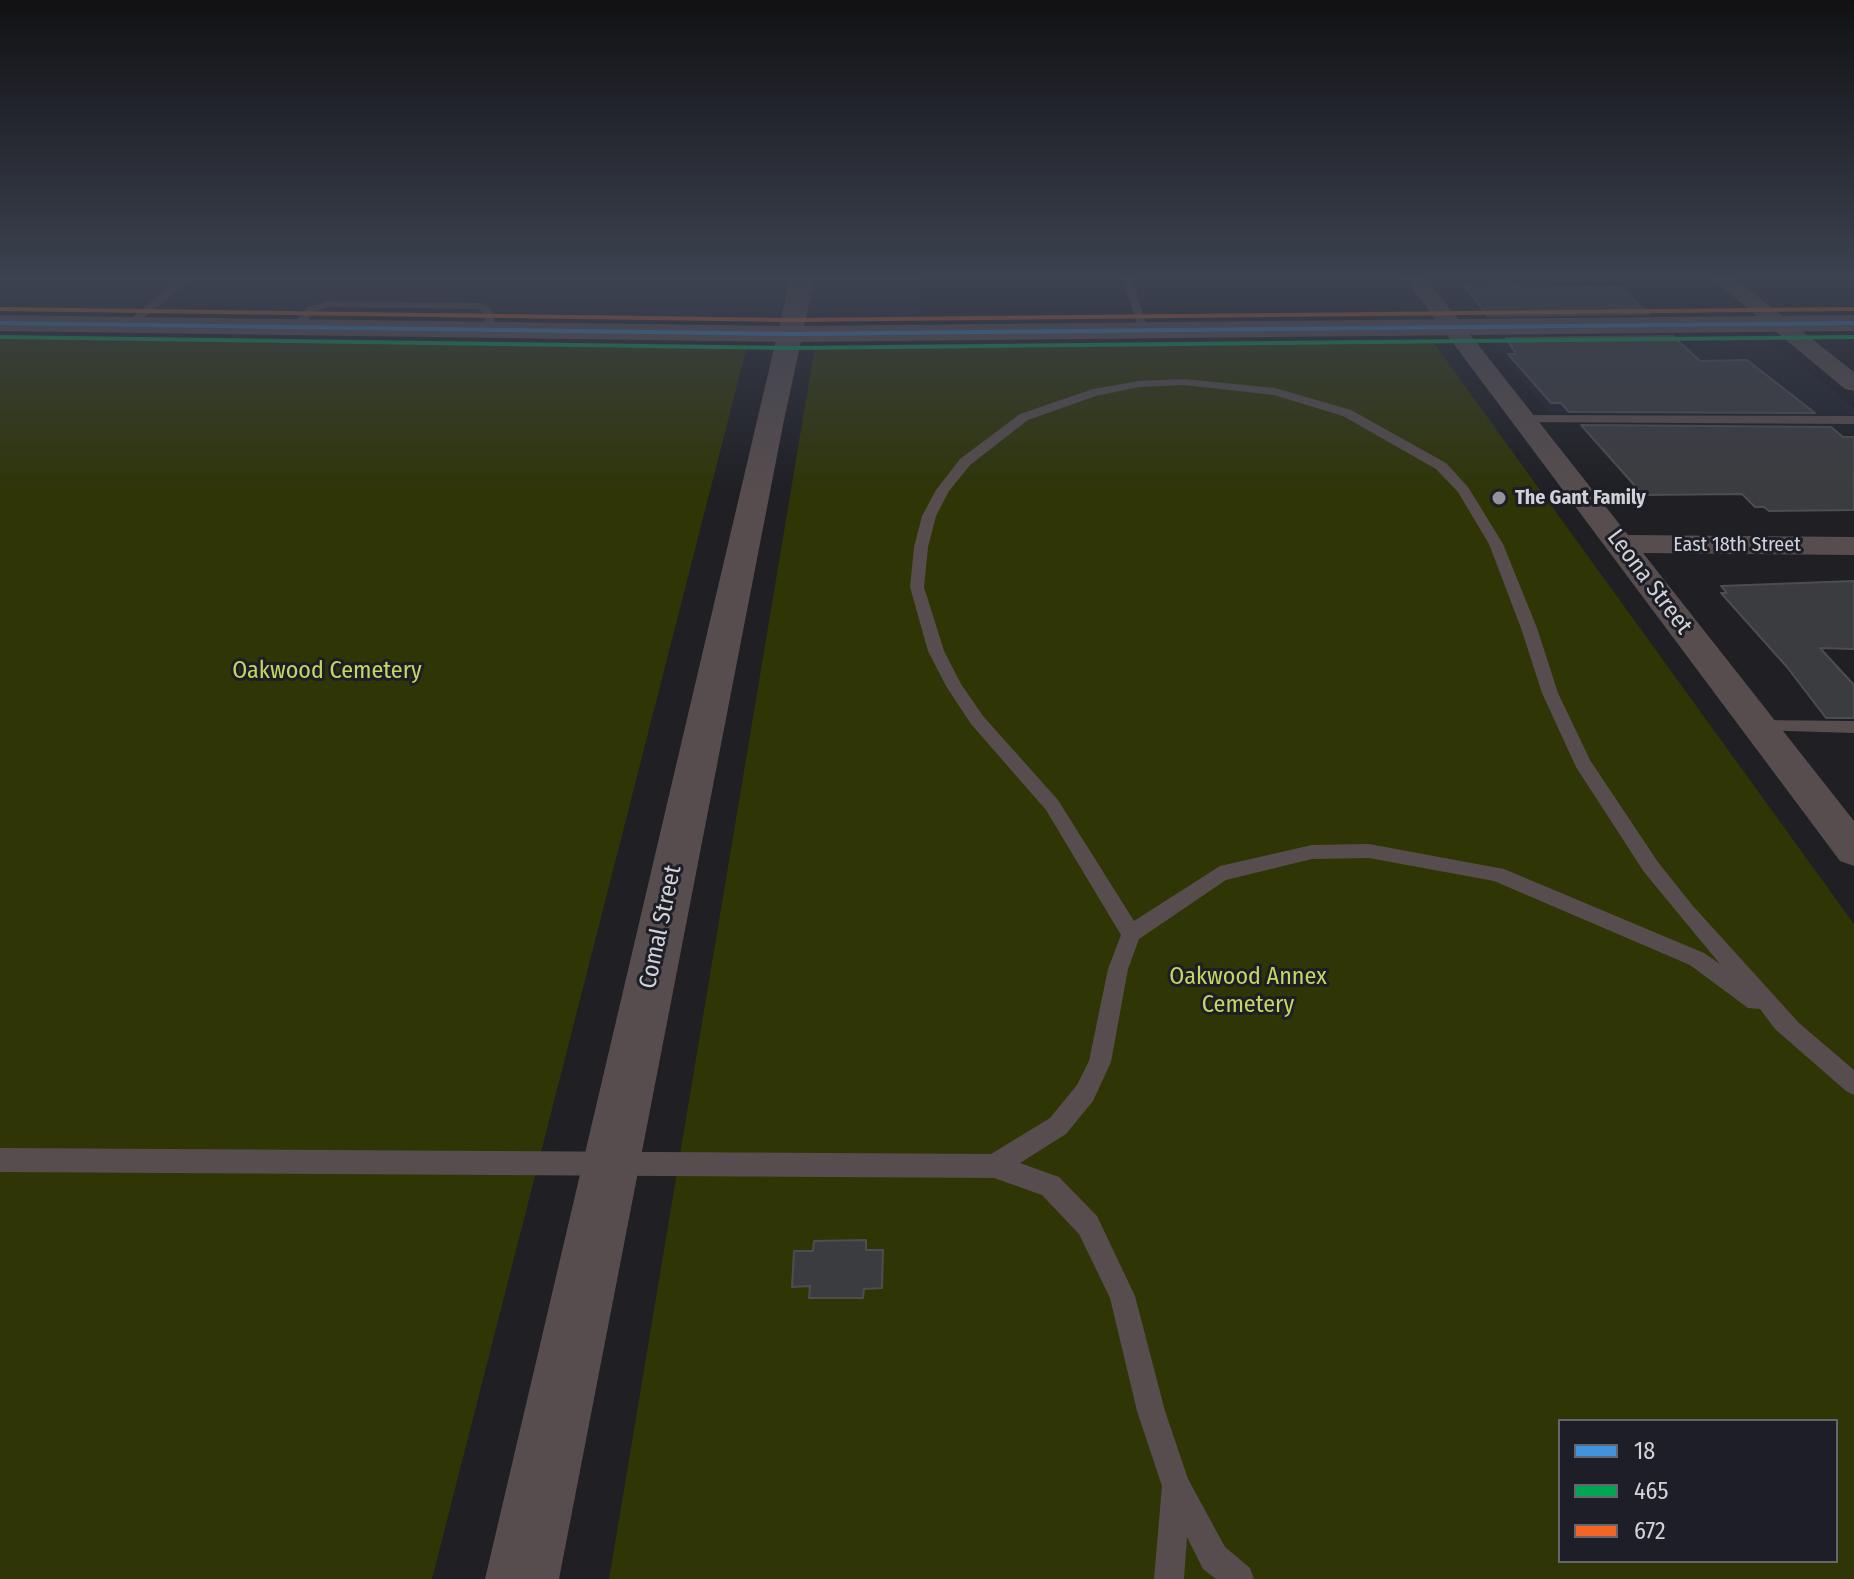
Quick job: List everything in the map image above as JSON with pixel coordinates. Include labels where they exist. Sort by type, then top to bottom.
[{"type":"street","name":"Comal Street","points":[[522,1579],[768,425],[787,350]]},
{"type":"street","name":"Leona Street","points":[[1470,350],[1854,850]]},
{"type":"street","points":[[1812,350],[1854,384]]},
{"type":"street","name":"East 18th Street","points":[[1620,544],[1854,546]]},
{"type":"lane","points":[[1131,934],[1052,805],[977,720],[954,686],[936,651],[917,587],[921,547],[929,516],[943,490],[965,462],[1024,417],[1093,393],[1139,384],[1184,382],[1275,392],[1347,413],[1379,429],[1441,466],[1463,490],[1496,544],[1554,704],[1582,762],[1642,855],[1686,912],[1791,1028]]},
{"type":"lane","points":[[1523,419],[1854,420]]},
{"type":"lane","points":[[1760,726],[1854,727]]},
{"type":"lane","points":[[994,1166],[1058,1126],[1085,1093],[1100,1062],[1118,969],[1131,934],[1220,874],[1312,852],[1385,853],[1497,874],[1565,901],[1697,959],[1791,1028],[1854,1084]]},
{"type":"lane","points":[[0,1160],[994,1166],[1050,1186],[1088,1225],[1122,1296],[1151,1411],[1176,1485],[1214,1558],[1239,1579]]},
{"type":"lane","points":[[1169,1579],[1176,1485]]},
{"type":"shaded area","points":[[1498,350],[1783,350],[1854,408],[1854,415],[1549,413]]},
{"type":"green space","name":"Oakwood Cemetery","points":[[0,350],[746,350],[432,1579],[0,1579]]},
{"type":"green space","name":"Oakwood Annex Cemetery","points":[[814,350],[1439,350],[1854,924],[1854,1579],[609,1579]]},
{"type":"building","points":[[1513,350],[1688,350],[1700,361],[1747,360],[1815,413],[1569,412],[1561,403],[1551,403],[1508,354],[1516,354]]},
{"type":"building","points":[[1581,425],[1831,427],[1843,437],[1854,437],[1854,510],[1769,511],[1764,507],[1755,507],[1742,494],[1643,495]]},
{"type":"building","points":[[1854,581],[1854,649],[1820,648],[1854,685],[1854,718],[1826,718],[1787,667],[1721,593],[1727,593],[1721,586]]},
{"type":"building","points":[[866,1240],[866,1250],[883,1250],[882,1288],[864,1289],[863,1298],[809,1298],[810,1286],[792,1287],[794,1251],[813,1251],[814,1241]]},
{"type":"place","name":"The Gant Family","points":[[1499,498]]}]
